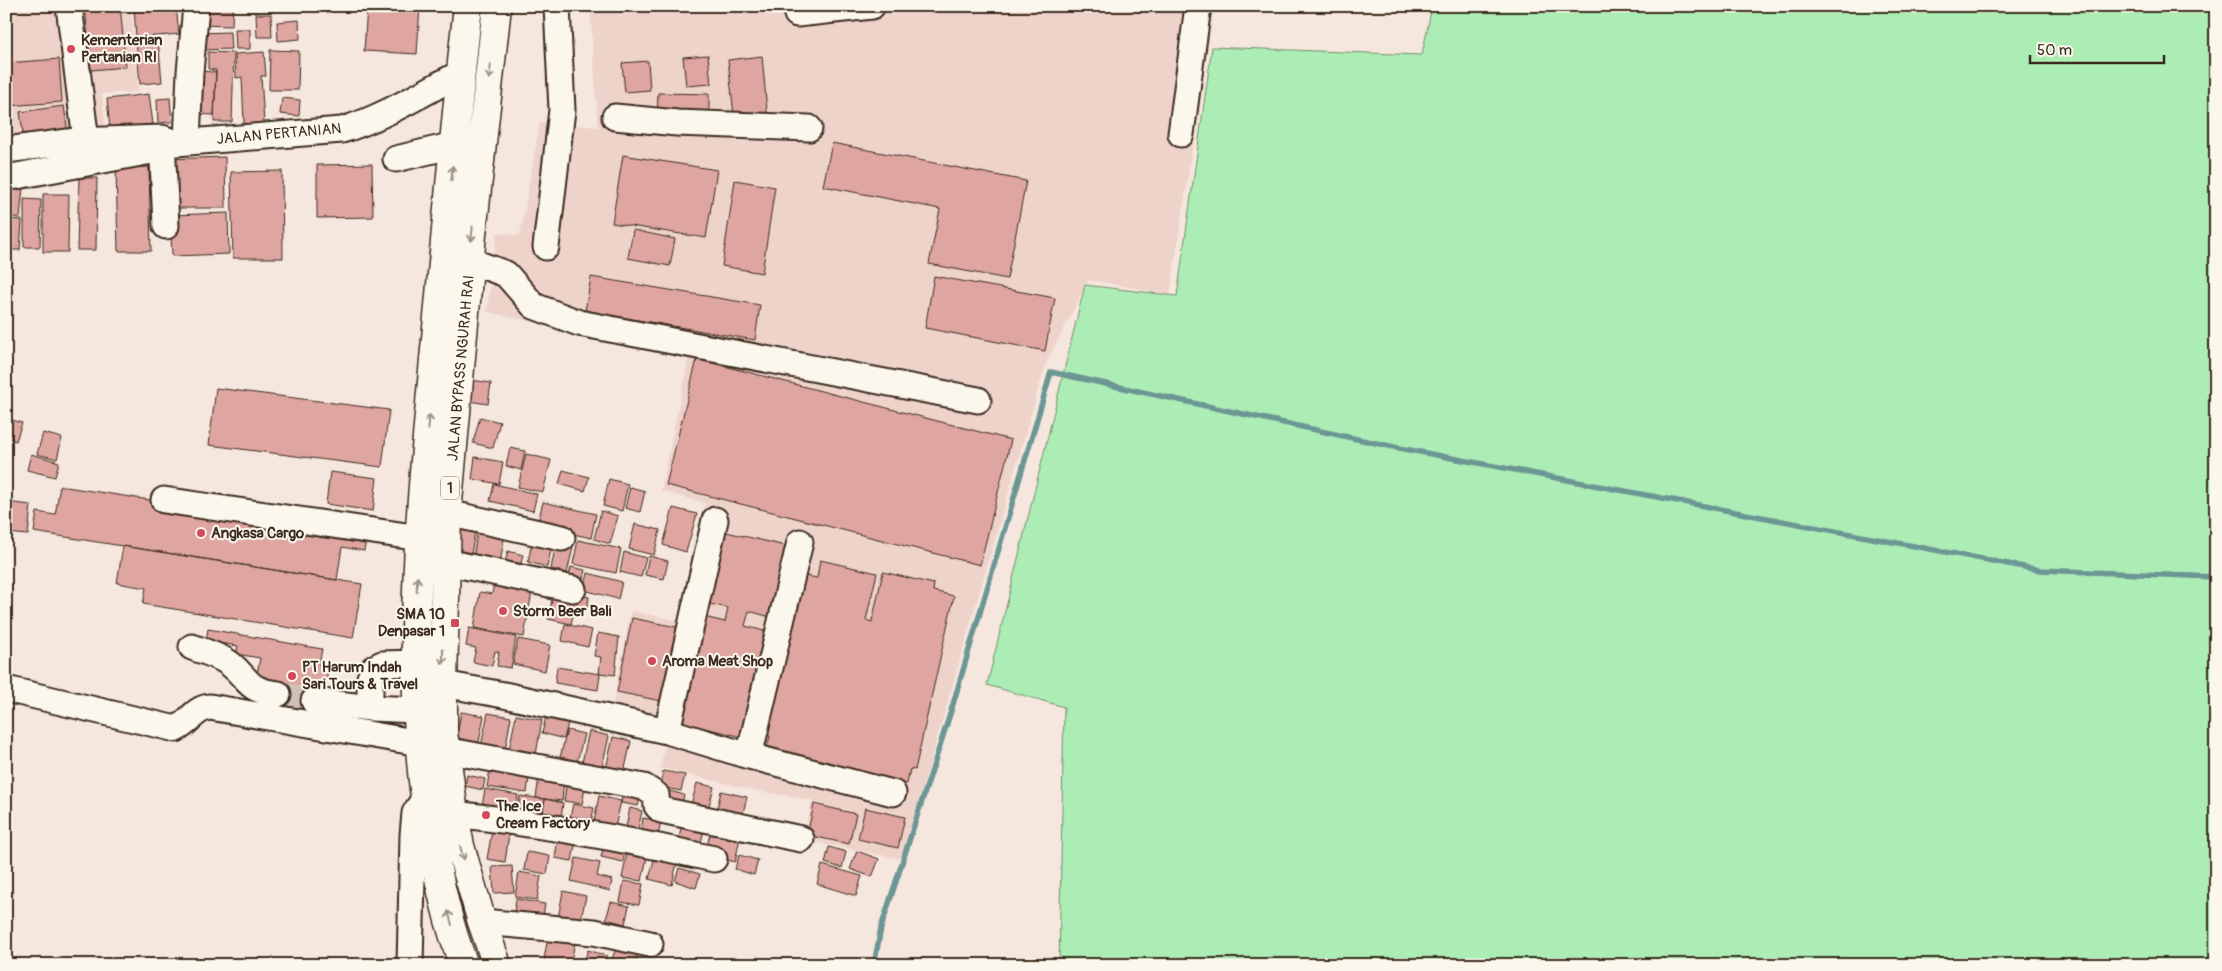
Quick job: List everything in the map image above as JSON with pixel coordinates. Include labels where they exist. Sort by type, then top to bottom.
[{"type":"highway","name":"JALAN BYPASS NGURAH RAI","points":[[468,6],[460,73],[420,538],[416,612],[416,710],[432,747],[454,814],[460,846],[482,922],[497,965]]},
{"type":"highway","name":"JALAN BYPASS NGURAH RAI","points":[[464,965],[439,882],[424,799],[443,684],[447,513],[470,261],[497,6]]},
{"type":"highway","points":[[464,38],[493,41]]},
{"type":"street","points":[[69,6],[86,141]]},
{"type":"street","points":[[166,226],[172,143],[190,72],[196,6]]},
{"type":"street","points":[[546,247],[562,110],[557,6]]},
{"type":"street","points":[[797,14],[872,6]]},
{"type":"street","points":[[1181,134],[1198,6]]},
{"type":"street","name":"JALAN PERTANIAN","points":[[6,150],[86,141],[114,140],[172,143],[342,130],[397,106],[460,73]]},
{"type":"street","points":[[615,117],[677,123],[810,128]]},
{"type":"street","points":[[6,178],[172,143]]},
{"type":"street","points":[[396,159],[454,145]]},
{"type":"street","points":[[470,261],[506,274],[534,306],[579,323],[978,400]]},
{"type":"street","points":[[164,500],[420,538]]},
{"type":"street","points":[[447,513],[562,538]]},
{"type":"street","points":[[667,731],[715,520]]},
{"type":"street","points":[[749,756],[800,542]]},
{"type":"street","points":[[446,562],[573,589]]},
{"type":"street","points":[[192,647],[218,656],[229,663],[258,691],[278,694]]},
{"type":"street","points":[[370,708],[370,678],[374,668],[382,664],[416,663]]},
{"type":"street","points":[[443,684],[504,695],[667,731],[749,756],[893,793]]},
{"type":"street","points":[[6,689],[176,729],[184,725],[202,708],[210,707],[432,747],[644,787],[656,795],[657,806],[661,810],[801,839]]},
{"type":"street","points":[[314,701],[370,708],[416,710]]},
{"type":"street","points":[[410,965],[413,835],[415,813],[424,799]]},
{"type":"street","points":[[454,814],[522,822],[714,859]]},
{"type":"street","points":[[482,922],[594,932],[650,944]]},
{"type":"shaded area","name":"Kementerian Pertanian RI","points":[[6,6],[131,6],[139,92],[102,94],[110,164],[6,176]]},
{"type":"shaded area","points":[[590,6],[1214,6],[1170,295],[1089,280],[1046,363],[902,859],[803,840],[812,800],[757,791],[660,768],[666,742],[458,700],[457,675],[613,704],[631,611],[680,621],[705,503],[661,491],[689,357],[487,312],[497,233],[520,235],[540,122],[598,127]]},
{"type":"green space","points":[[1432,6],[2216,6],[2216,965],[1059,965],[1064,707],[987,685],[1085,285],[1177,296],[1212,47],[1422,55]]},
{"type":"building","points":[[85,6],[120,6],[126,67],[91,70]]},
{"type":"building","points":[[176,6],[179,34],[136,38],[134,8]]},
{"type":"building","points":[[198,6],[233,6],[232,26],[198,25]]},
{"type":"building","points":[[367,6],[420,6],[417,54],[364,51]]},
{"type":"building","points":[[6,7],[10,54],[6,54]]},
{"type":"building","points":[[256,14],[271,14],[272,37],[257,37]]},
{"type":"building","points":[[299,20],[300,39],[278,41],[277,22]]},
{"type":"building","points":[[235,29],[250,29],[250,49],[236,49]]},
{"type":"building","points":[[230,32],[231,49],[201,50],[200,33]]},
{"type":"building","points":[[158,39],[162,82],[140,84],[136,40]]},
{"type":"building","points":[[270,50],[299,51],[298,90],[269,90]]},
{"type":"building","points":[[208,52],[234,53],[232,122],[214,122],[216,70],[208,69]]},
{"type":"building","points":[[264,52],[266,76],[261,76],[264,123],[244,124],[242,77],[236,78],[235,54]]},
{"type":"building","points":[[708,55],[711,84],[686,86],[683,57]]},
{"type":"building","points":[[762,56],[768,122],[735,125],[728,60]]},
{"type":"building","points":[[59,59],[62,102],[6,106],[6,63]]},
{"type":"building","points":[[648,61],[650,90],[625,92],[622,63]]},
{"type":"building","points":[[194,71],[216,72],[214,115],[192,114]]},
{"type":"building","points":[[658,93],[709,94],[709,122],[657,120]]},
{"type":"building","points":[[149,94],[153,124],[110,129],[107,99]]},
{"type":"building","points":[[170,98],[172,122],[158,123],[157,99]]},
{"type":"building","points":[[282,98],[300,100],[299,116],[280,114]]},
{"type":"building","points":[[64,106],[68,134],[24,139],[20,112]]},
{"type":"building","points":[[832,143],[1026,181],[1007,279],[929,264],[940,209],[823,186]]},
{"type":"building","points":[[623,155],[717,170],[706,238],[612,223]]},
{"type":"building","points":[[225,157],[226,208],[169,208],[167,159]]},
{"type":"building","points":[[372,164],[373,217],[317,218],[317,165]]},
{"type":"building","points":[[149,167],[151,251],[118,251],[116,168]]},
{"type":"building","points":[[282,171],[283,258],[233,258],[231,172]]},
{"type":"building","points":[[79,178],[97,178],[96,250],[77,250]]},
{"type":"building","points":[[735,180],[775,187],[762,273],[722,266]]},
{"type":"building","points":[[6,186],[23,187],[20,218],[6,216]]},
{"type":"building","points":[[43,194],[69,194],[68,252],[43,252]]},
{"type":"building","points":[[24,199],[41,200],[40,247],[24,247]]},
{"type":"building","points":[[228,213],[229,254],[172,256],[170,215]]},
{"type":"building","points":[[6,219],[22,220],[20,250],[6,250]]},
{"type":"building","points":[[633,230],[675,239],[670,266],[628,258]]},
{"type":"building","points":[[934,276],[1055,298],[1045,351],[925,328]]},
{"type":"building","points":[[591,277],[760,305],[755,340],[585,311]]},
{"type":"building","points":[[697,359],[1011,440],[980,565],[666,485]]},
{"type":"building","points":[[471,380],[491,383],[488,404],[468,401]]},
{"type":"building","points":[[216,388],[389,410],[382,467],[209,445]]},
{"type":"building","points":[[480,417],[500,422],[493,448],[473,443]]},
{"type":"building","points":[[6,418],[22,423],[16,441],[6,438]]},
{"type":"building","points":[[43,433],[62,438],[57,459],[37,454]]},
{"type":"building","points":[[510,448],[525,451],[521,470],[506,466]]},
{"type":"building","points":[[31,454],[59,462],[55,477],[27,470]]},
{"type":"building","points":[[526,454],[551,460],[543,492],[518,487]]},
{"type":"building","points":[[475,457],[503,462],[499,484],[472,479]]},
{"type":"building","points":[[563,470],[589,477],[585,491],[559,484]]},
{"type":"building","points":[[330,472],[377,478],[373,511],[326,504]]},
{"type":"building","points":[[609,479],[628,484],[622,511],[603,506]]},
{"type":"building","points":[[494,484],[537,494],[533,511],[490,501]]},
{"type":"building","name":"Angkasa Cargo","points":[[60,486],[367,534],[364,551],[342,547],[337,580],[34,532],[37,512],[55,515]]},
{"type":"building","points":[[630,487],[645,491],[640,512],[625,508]]},
{"type":"building","points":[[6,502],[31,505],[28,535],[6,533]]},
{"type":"building","points":[[543,502],[596,514],[591,538],[537,526]]},
{"type":"building","points":[[673,508],[697,514],[686,552],[663,545]]},
{"type":"building","points":[[601,511],[618,516],[610,544],[594,539]]},
{"type":"building","points":[[635,524],[660,530],[654,555],[629,549]]},
{"type":"building","points":[[458,529],[475,532],[470,560],[453,558]]},
{"type":"building","points":[[718,530],[790,547],[774,618],[749,611],[745,626],[772,633],[747,738],[675,721],[700,616],[725,622],[728,608],[701,602]]},
{"type":"building","points":[[477,533],[504,538],[499,570],[472,565]]},
{"type":"building","points":[[578,540],[621,549],[616,573],[573,564]]},
{"type":"building","points":[[532,542],[552,546],[547,567],[528,562]]},
{"type":"building","points":[[556,543],[573,547],[567,573],[551,569]]},
{"type":"building","points":[[123,546],[362,584],[353,638],[143,604],[146,588],[117,583]]},
{"type":"building","points":[[508,551],[523,555],[518,575],[503,571]]},
{"type":"building","points":[[624,552],[646,558],[641,577],[620,572]]},
{"type":"building","points":[[649,556],[668,561],[664,579],[645,575]]},
{"type":"building","points":[[820,560],[877,573],[866,620],[872,622],[883,572],[934,584],[933,591],[954,596],[915,770],[910,769],[907,784],[766,752],[770,736],[765,735],[801,575],[817,578]]},
{"type":"building","points":[[571,567],[585,570],[581,587],[567,584]]},
{"type":"building","points":[[588,573],[622,582],[618,599],[584,590]]},
{"type":"building","name":"Storm Beer Bali","points":[[495,579],[533,586],[524,637],[474,628],[480,592],[492,594]]},
{"type":"building","points":[[550,588],[589,597],[587,609],[575,607],[571,624],[548,619],[552,600],[547,599]]},
{"type":"building","name":"Aroma Meat Shop","points":[[632,618],[686,629],[671,703],[617,692]]},
{"type":"building","points":[[565,624],[592,630],[588,647],[562,641]]},
{"type":"building","points":[[469,628],[516,637],[511,668],[497,666],[499,652],[495,651],[492,666],[473,662],[476,648],[466,646]]},
{"type":"building","name":"PT Harum Indah Sari Tours & Travel","points":[[208,629],[322,649],[319,665],[329,667],[324,692],[313,708],[277,702],[255,685],[260,658],[236,654],[238,646],[206,641]]},
{"type":"building","points":[[598,633],[619,637],[615,675],[599,673],[601,657],[594,656]]},
{"type":"building","points":[[518,639],[550,645],[545,671],[513,664]]},
{"type":"building","points":[[557,667],[600,674],[598,690],[555,683]]},
{"type":"building","points":[[461,712],[484,716],[477,752],[455,747]]},
{"type":"building","points":[[488,713],[511,717],[504,756],[480,751]]},
{"type":"building","points":[[516,715],[542,720],[535,760],[508,755]]},
{"type":"building","points":[[546,717],[568,723],[564,739],[542,733]]},
{"type":"building","points":[[567,730],[584,734],[575,770],[558,766]]},
{"type":"building","points":[[589,731],[609,736],[601,772],[581,767]]},
{"type":"building","points":[[613,737],[631,741],[624,773],[606,769]]},
{"type":"building","points":[[491,763],[530,769],[527,793],[487,787]]},
{"type":"building","points":[[663,771],[685,775],[681,791],[660,787]]},
{"type":"building","points":[[467,775],[485,779],[483,790],[465,786]]},
{"type":"building","points":[[539,777],[564,780],[562,801],[536,798]]},
{"type":"building","points":[[567,780],[586,783],[582,804],[564,801]]},
{"type":"building","points":[[697,783],[714,787],[706,817],[689,812]]},
{"type":"building","points":[[624,787],[641,791],[638,806],[621,803]]},
{"type":"building","points":[[485,789],[518,795],[514,818],[481,812]]},
{"type":"building","points":[[670,791],[684,795],[680,811],[665,807]]},
{"type":"building","points":[[721,791],[747,797],[740,825],[715,819]]},
{"type":"building","points":[[520,796],[545,799],[541,823],[516,819]]},
{"type":"building","points":[[599,796],[621,801],[613,836],[592,832]]},
{"type":"building","points":[[545,799],[563,803],[560,826],[541,823]]},
{"type":"building","points":[[573,804],[594,808],[589,831],[568,826]]},
{"type":"building","points":[[814,804],[856,814],[849,844],[807,835]]},
{"type":"building","points":[[630,808],[642,811],[636,839],[624,837]]},
{"type":"building","points":[[865,808],[905,817],[898,848],[858,839]]},
{"type":"building","points":[[643,818],[661,821],[657,842],[640,840]]},
{"type":"building","points":[[683,819],[705,824],[699,853],[677,848]]},
{"type":"building","points":[[712,826],[741,833],[735,862],[705,854]]},
{"type":"building","points":[[492,831],[509,834],[505,862],[487,859]]},
{"type":"building","points":[[558,837],[576,841],[572,861],[555,858]]},
{"type":"building","points":[[605,842],[626,846],[623,862],[601,857]]},
{"type":"building","points":[[829,847],[846,852],[842,868],[825,863]]},
{"type":"building","points":[[628,848],[648,852],[642,881],[622,878]]},
{"type":"building","points":[[857,851],[879,859],[872,877],[850,869]]},
{"type":"building","points":[[527,852],[550,856],[547,874],[524,870]]},
{"type":"building","points":[[739,855],[758,860],[754,875],[735,869]]},
{"type":"building","points":[[655,856],[677,862],[672,885],[649,879]]},
{"type":"building","points":[[576,858],[600,863],[597,876],[612,880],[610,891],[571,881]]},
{"type":"building","points":[[822,865],[862,876],[856,896],[817,884]]},
{"type":"building","points":[[512,866],[514,892],[494,893],[492,867]]},
{"type":"building","points":[[679,868],[700,874],[696,888],[675,881]]},
{"type":"building","points":[[519,872],[541,876],[537,900],[515,897]]},
{"type":"building","points":[[624,881],[643,884],[639,905],[620,902]]},
{"type":"building","points":[[563,891],[586,896],[579,929],[557,924]]},
{"type":"building","points":[[516,899],[545,904],[542,923],[513,918]]},
{"type":"building","points":[[611,902],[629,906],[625,924],[606,919]]},
{"type":"building","points":[[548,937],[575,943],[570,965],[543,965]]},
{"type":"building","points":[[618,943],[640,950],[635,965],[612,959]]},
{"type":"building","points":[[588,950],[607,956],[604,965],[583,965]]},
{"type":"waterway","points":[[874,965],[881,928],[951,711],[1051,372],[1394,447],[2040,570],[2216,577]]},
{"type":"tunnel","points":[[278,694],[314,701]]},
{"type":"place","name":"Kementerian Pertanian RI","points":[[71,49]]},
{"type":"place","name":"Angkasa Cargo","points":[[201,533]]},
{"type":"place","name":"Storm Beer Bali","points":[[503,611]]},
{"type":"place","name":"SMA 10 Denpasar 1","points":[[455,623]]},
{"type":"place","name":"Aroma Meat Shop","points":[[652,661]]},
{"type":"place","name":"PT Harum Indah Sari Tours & Travel","points":[[292,676]]},
{"type":"place","name":"The Ice Cream Factory","points":[[486,815]]}]
